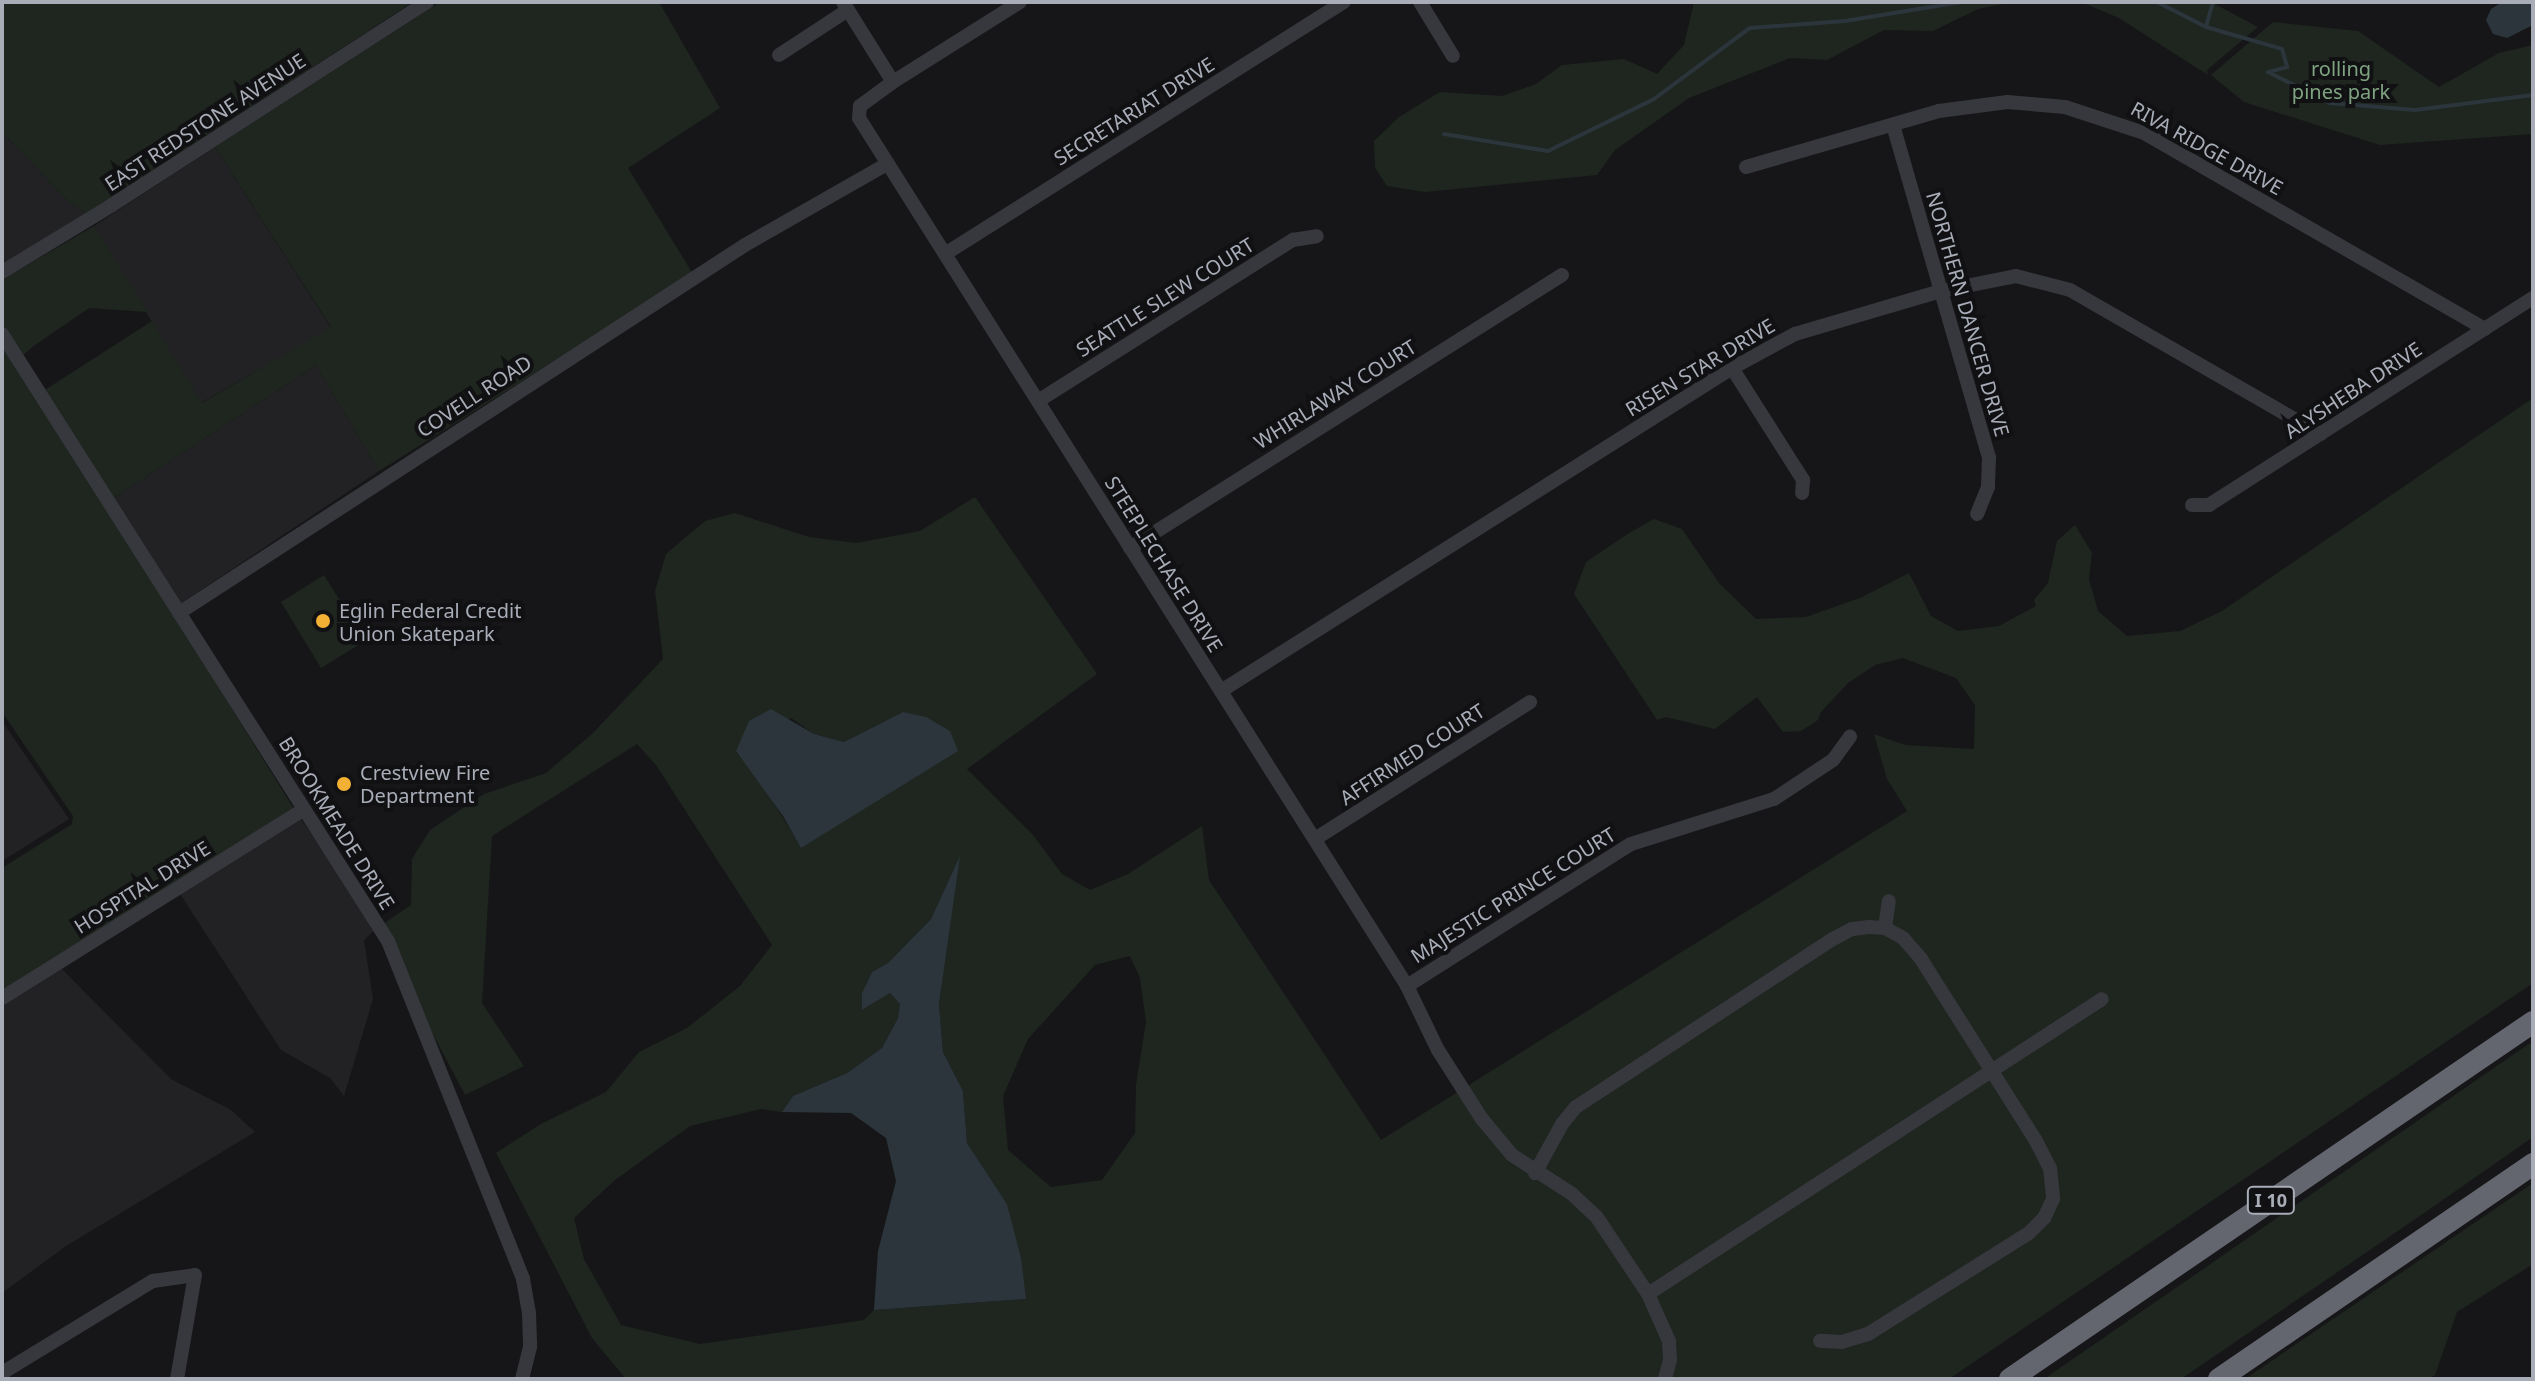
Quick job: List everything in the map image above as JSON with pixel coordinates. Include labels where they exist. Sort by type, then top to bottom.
[{"type":"highway","name":"I 10","points":[[2010,1379],[2533,1022]]},
{"type":"highway","points":[[2219,1379],[2533,1164]]},
{"type":"street","name":"EAST REDSTONE AVENUE","points":[[2,272],[101,213],[427,2]]},
{"type":"street","name":"STEEPLECHASE DRIVE","points":[[1020,2],[893,82],[860,106],[859,118],[1407,986],[1438,1050],[1482,1119],[1512,1155],[1535,1173],[1572,1194],[1596,1216],[1648,1294],[1669,1341],[1670,1360],[1665,1379]]},
{"type":"street","name":"SECRETARIAT DRIVE","points":[[945,254],[1344,2]]},
{"type":"street","points":[[1420,2],[1453,56]]},
{"type":"street","points":[[779,55],[846,6],[893,82]]},
{"type":"street","name":"RIVA RIDGE DRIVE","points":[[1746,167],[1939,111],[2007,102],[2065,107],[2120,122],[2163,143],[2485,329]]},
{"type":"street","name":"NORTHERN DANCER DRIVE","points":[[1893,125],[1989,457],[1988,487],[1977,514]]},
{"type":"street","name":"COVELL ROAD","points":[[179,613],[706,270],[887,164]]},
{"type":"street","name":"SEATTLE SLEW COURT","points":[[1038,401],[1293,240],[1317,236]]},
{"type":"street","name":"WHIRLAWAY COURT","points":[[1130,548],[1562,275]]},
{"type":"street","name":"RISEN STAR DRIVE","points":[[1221,691],[1732,368],[1795,334],[1941,291],[2016,276],[2070,290],[2320,434]]},
{"type":"street","name":"ALYSHEBA DRIVE","points":[[2192,505],[2209,505],[2533,298]]},
{"type":"street","name":"BROOKMEADE DRIVE","points":[[2,334],[388,941],[523,1279],[529,1313],[530,1347],[522,1379]]},
{"type":"street","points":[[1732,368],[1803,480],[1802,493]]},
{"type":"street","name":"AFFIRMED COURT","points":[[1315,839],[1530,702]]},
{"type":"street","name":"MAJESTIC PRINCE COURT","points":[[1407,986],[1631,844],[1774,799],[1833,760],[1850,737]]},
{"type":"street","name":"HOSPITAL DRIVE","points":[[2,998],[304,809]]},
{"type":"street","points":[[1885,928],[1889,901]]},
{"type":"street","points":[[1535,1173],[1562,1124],[1576,1107],[1833,939],[1852,929],[1885,928],[1903,938],[1921,959],[2050,1168],[2053,1199],[2044,1218],[2029,1233],[1868,1334],[1842,1342],[1820,1341]]},
{"type":"street","points":[[1648,1294],[2102,999]]},
{"type":"street","points":[[2,1373],[153,1281],[195,1275],[177,1379]]},
{"type":"shaded area","points":[[2502,2],[2533,2],[2533,25],[2507,38],[2493,34],[2486,20],[2491,9]]},
{"type":"shaded area","points":[[2,132],[70,203],[86,214],[2,264]]},
{"type":"shaded area","points":[[215,147],[331,328],[201,403],[94,226]]},
{"type":"shaded area","points":[[316,365],[379,471],[171,610],[105,504]]},
{"type":"shaded area","points":[[771,709],[814,734],[844,742],[903,712],[926,717],[950,731],[958,751],[801,848],[783,816],[736,751],[749,721]]},
{"type":"shaded area","points":[[2,721],[69,819],[2,861]]},
{"type":"shaded area","points":[[294,809],[377,928],[364,940],[373,999],[344,1096],[330,1078],[281,1050],[175,886]]},
{"type":"shaded area","points":[[960,856],[939,1004],[943,1052],[963,1091],[967,1143],[1007,1204],[1021,1258],[1026,1299],[874,1310],[878,1251],[896,1181],[886,1138],[851,1113],[782,1112],[793,1096],[847,1073],[882,1048],[898,1018],[900,1004],[890,993],[862,1010],[862,993],[872,972],[888,963],[931,919]]},
{"type":"shaded area","points":[[56,963],[171,1079],[231,1110],[255,1132],[66,1246],[2,1293],[2,997]]},
{"type":"green space","points":[[2,2],[413,2],[86,214],[70,203],[2,132]]},
{"type":"green space","points":[[440,2],[659,2],[720,108],[628,168],[693,274],[379,471],[316,365],[105,504],[294,809],[2,997],[2,868],[72,824],[73,816],[2,712],[2,280],[94,226],[148,312],[89,308],[35,345],[16,361],[37,395],[152,321],[202,403],[331,327],[215,147]]},
{"type":"green space","points":[[1694,2],[2013,2],[1978,9],[1933,31],[1884,30],[1827,60],[1790,58],[1689,98],[1615,150],[1597,175],[1425,192],[1387,186],[1375,168],[1374,141],[1399,117],[1440,92],[1502,96],[1536,84],[1562,65],[1624,59],[1657,74],[1684,45]]},
{"type":"green space","points":[[2081,2],[2211,2],[2258,27],[2207,70],[2208,75],[2119,18]]},
{"type":"green space","name":"rolling pines park","points":[[2273,22],[2358,31],[2439,87],[2499,53],[2533,45],[2533,134],[2380,145],[2244,102],[2211,75]]},
{"type":"green space","points":[[2533,398],[2533,983],[1949,1379],[626,1379],[592,1338],[496,1153],[541,1124],[606,1092],[639,1052],[687,1028],[740,986],[772,945],[656,765],[637,744],[492,836],[482,1003],[524,1066],[465,1095],[377,928],[411,905],[412,859],[430,830],[484,794],[546,773],[592,734],[663,659],[655,591],[666,554],[705,521],[735,513],[809,537],[856,543],[920,531],[975,497],[1097,674],[967,769],[1033,835],[1062,874],[1090,890],[1128,874],[1202,826],[1209,880],[1381,1140],[1907,811],[1887,779],[1874,734],[1905,745],[1974,749],[1975,705],[1956,678],[1903,658],[1875,665],[1848,683],[1821,712],[1818,720],[1801,731],[1783,732],[1757,697],[1715,729],[1666,717],[1657,720],[1574,594],[1586,562],[1629,533],[1654,519],[1682,529],[1719,583],[1756,619],[1806,617],[1860,598],[1909,573],[1931,616],[1958,631],[1999,626],[2036,606],[2034,600],[2048,583],[2057,541],[2075,525],[2092,553],[2089,579],[2098,611],[2127,636],[2180,631],[2222,611]],"holes":[[[903,712],[801,847],[757,776],[736,752],[791,718],[814,734],[844,742]],[[959,859],[939,1004],[943,1052],[963,1091],[967,1143],[1007,1204],[1025,1299],[874,1310],[864,1320],[700,1344],[621,1325],[584,1259],[574,1218],[615,1180],[690,1126],[761,1109],[782,1112],[793,1096],[847,1073],[882,1048],[898,1018],[901,1004],[890,993],[862,1010],[862,993],[872,972],[888,963],[931,919]],[[1130,956],[1140,978],[1146,1022],[1136,1085],[1135,1133],[1102,1180],[1051,1187],[1008,1150],[1003,1096],[1028,1039],[1095,965]]]},
{"type":"green space","name":"Eglin Federal Credit Union Skatepark","points":[[324,575],[365,641],[321,668],[281,602]]},
{"type":"green space","points":[[2533,1041],[2533,1137],[2427,1211],[2181,1379],[2044,1379]]},
{"type":"green space","points":[[2533,1183],[2533,1264],[2457,1312],[2435,1375],[2429,1379],[2245,1379]]},
{"type":"waterway","points":[[1444,134],[1548,151],[1654,99],[1750,28],[1845,21],[1961,2]]},
{"type":"waterway","points":[[2157,2],[2206,27]]},
{"type":"waterway","points":[[2213,2],[2206,27],[2282,49],[2287,67],[2268,72],[2330,103],[2415,110],[2533,95]]},
{"type":"place","name":"Eglin Federal Credit Union Skatepark","points":[[323,621]]},
{"type":"place","name":"Crestview Fire Department","points":[[344,784]]}]
